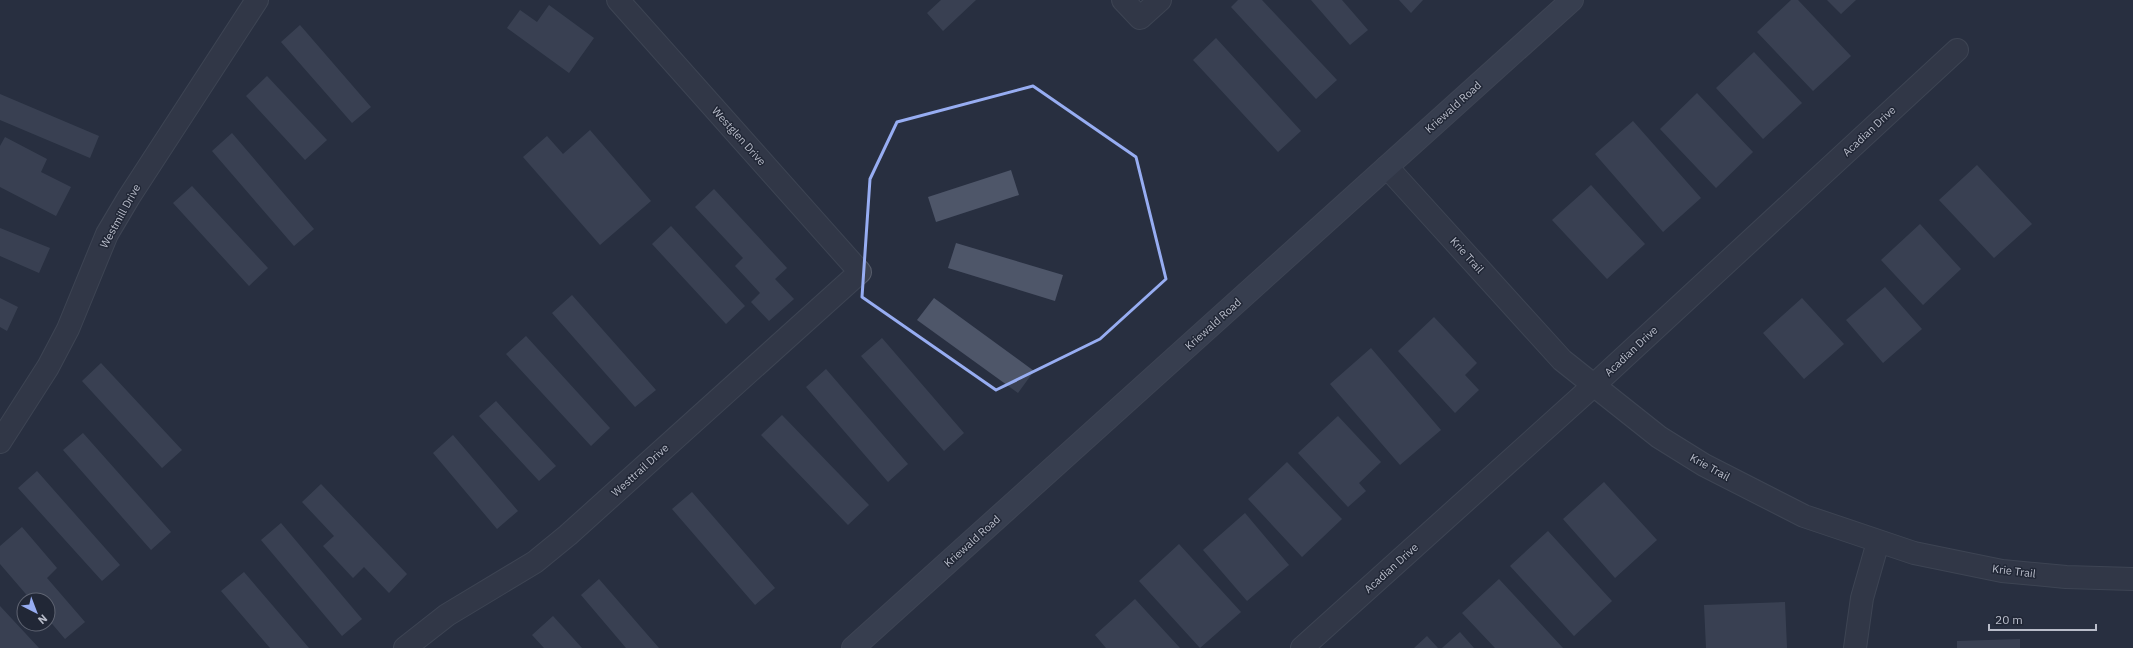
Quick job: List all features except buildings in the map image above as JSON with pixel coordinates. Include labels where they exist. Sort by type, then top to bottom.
[{"type":"street","name":"Westmill Drive","points":[[0,442],[48,367],[65,336],[107,234],[129,197],[256,0]]},
{"type":"street","name":"Westglen Drive","points":[[618,0],[860,272]]},
{"type":"street","points":[[1123,0],[1140,18],[1160,0]]},
{"type":"street","name":"Kriewald Road","points":[[853,648],[1572,0]]},
{"type":"street","name":"Acadian Drive","points":[[1302,648],[1593,386],[1957,50]]},
{"type":"street","name":"Krie Trail","points":[[1387,167],[1562,360],[1659,437],[1704,465],[1804,516],[1914,553],[2002,571],[2066,577],[2133,579]]},
{"type":"street","name":"Westtrail Drive","points":[[405,648],[447,615],[535,562],[568,535],[860,272]]},
{"type":"street","points":[[1855,648],[1862,598],[1878,542]]},
{"type":"highlighted area","points":[[1033,86],[1136,157],[1166,279],[1100,339],[996,390],[862,297],[870,179],[897,122]]}]
